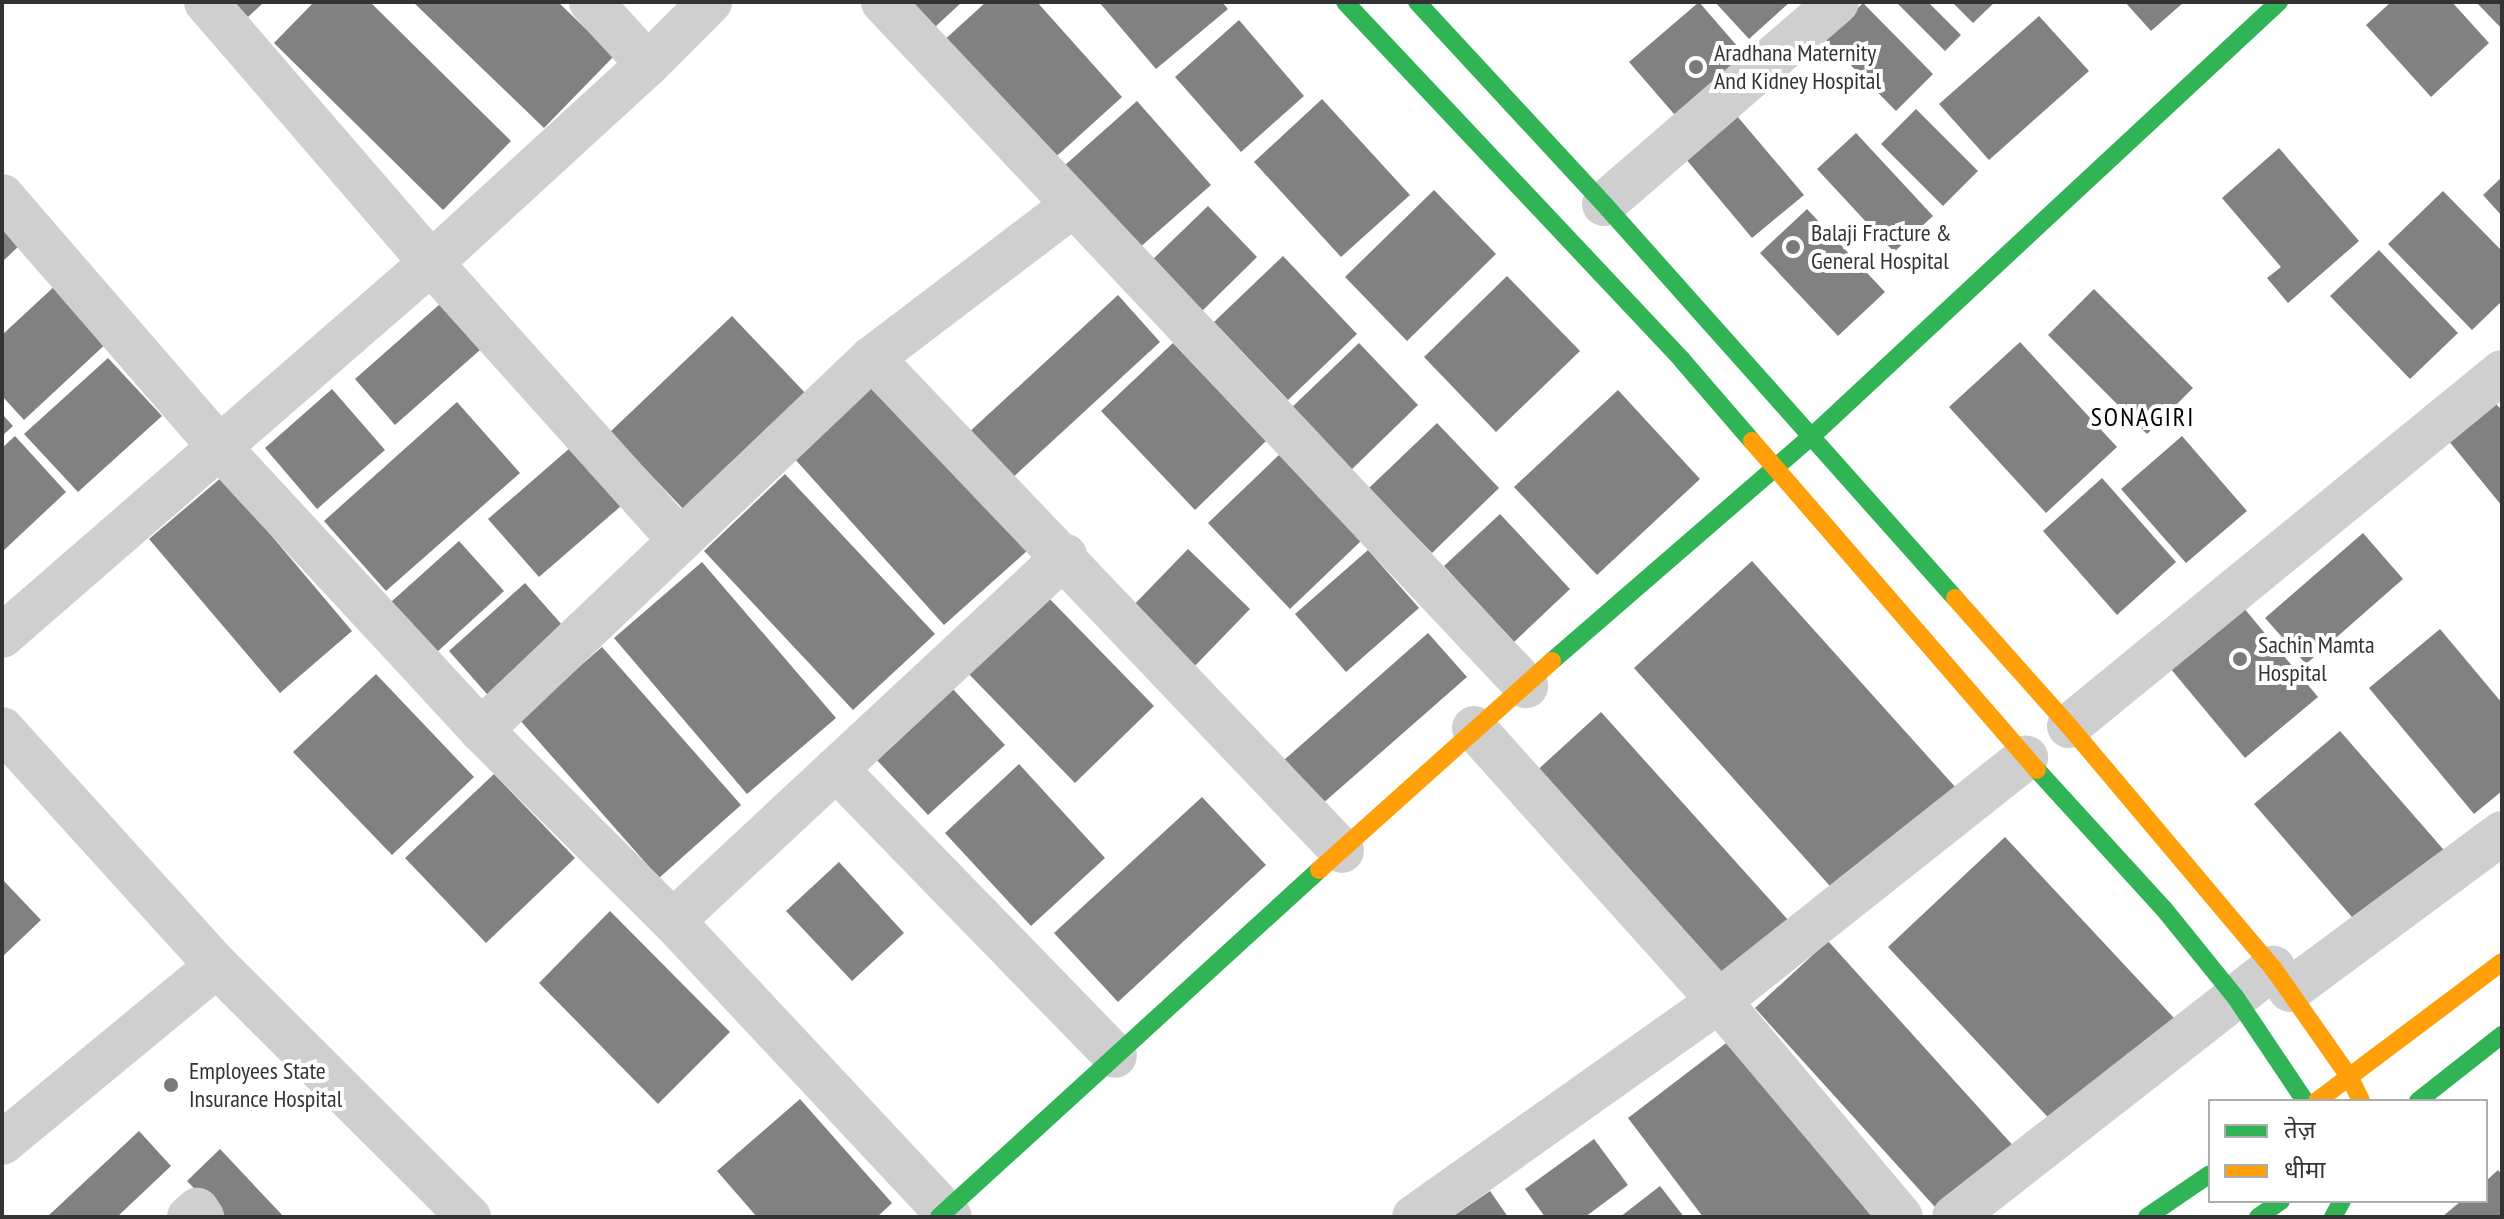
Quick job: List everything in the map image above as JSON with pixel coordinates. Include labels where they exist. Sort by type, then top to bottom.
[{"type":"street","points":[[206,2],[431,263],[680,541]]},
{"type":"street","points":[[591,2],[648,64]]},
{"type":"street","points":[[2,636],[221,449],[431,263],[648,64],[710,2]]},
{"type":"street","points":[[883,2],[1526,686]]},
{"type":"street","points":[[1345,2],[1682,360],[2026,758],[2164,909],[2236,998],[2304,1099]]},
{"type":"street","points":[[1417,2],[1604,204],[2069,726],[2281,979],[2350,1078],[2360,1099]]},
{"type":"street","points":[[1604,204],[1837,2]]},
{"type":"street","points":[[2,196],[221,449],[481,730],[673,921],[945,1215],[1474,728],[1811,437],[2279,2]]},
{"type":"street","points":[[481,730],[872,358],[1072,206]]},
{"type":"street","points":[[872,358],[1065,556],[1342,851]]},
{"type":"street","points":[[2069,726],[2502,372]]},
{"type":"street","points":[[673,921],[1065,556]]},
{"type":"street","points":[[1474,728],[1719,1001],[1901,1217]]},
{"type":"street","points":[[2,729],[217,966],[469,1217]]},
{"type":"street","points":[[1414,1217],[1719,1001],[2026,758]]},
{"type":"street","points":[[836,769],[1115,1056]]},
{"type":"street","points":[[1954,1217],[2236,998],[2281,979],[2502,833]]},
{"type":"street","points":[[2320,1099],[2502,962]]},
{"type":"street","points":[[2,1143],[217,966]]},
{"type":"street","points":[[2421,1099],[2502,1035]]},
{"type":"street","points":[[2147,1217],[2208,1175]]},
{"type":"street","points":[[2258,1217],[2278,1203]]},
{"type":"street","points":[[189,1217],[197,1210],[202,1217]]},
{"type":"building","points":[[233,2],[264,2],[248,17]]},
{"type":"building","points":[[314,2],[370,2],[511,141],[443,210],[274,43]]},
{"type":"building","points":[[413,2],[558,2],[614,56],[544,128]]},
{"type":"building","points":[[913,2],[962,2],[935,27]]},
{"type":"building","points":[[986,2],[1037,2],[1122,97],[1048,164],[941,43]]},
{"type":"building","points":[[1099,2],[1222,2],[1228,9],[1156,69]]},
{"type":"building","points":[[1699,2],[1751,62],[1681,122],[1629,62]]},
{"type":"building","points":[[1715,2],[1790,2],[1749,39]]},
{"type":"building","points":[[1896,2],[1928,2],[1961,35],[1945,51]]},
{"type":"building","points":[[1952,2],[1995,2],[1973,23]]},
{"type":"building","points":[[2125,2],[2184,2],[2151,31]]},
{"type":"building","points":[[2391,2],[2452,2],[2489,43],[2431,97],[2366,25]]},
{"type":"building","points":[[2476,2],[2502,2],[2502,29]]},
{"type":"building","points":[[1863,3],[1933,74],[1896,111],[1826,40]]},
{"type":"building","points":[[2039,16],[2089,71],[1989,160],[1939,104]]},
{"type":"building","points":[[1239,20],[1304,96],[1241,152],[1175,77]]},
{"type":"building","points":[[1322,99],[1410,195],[1341,257],[1254,162]]},
{"type":"building","points":[[1137,101],[1211,185],[1138,249],[1064,166]]},
{"type":"building","points":[[1726,103],[1804,195],[1752,238],[1675,146]]},
{"type":"building","points":[[1916,109],[1978,171],[1943,206],[1881,144]]},
{"type":"building","points":[[1856,133],[1933,216],[1894,252],[1817,169]]},
{"type":"building","points":[[2279,148],[2359,241],[2288,303],[2267,278],[2281,267],[2222,198]]},
{"type":"building","points":[[2502,177],[2502,216],[2483,195]]},
{"type":"building","points":[[1434,190],[1496,254],[1407,341],[1345,277]]},
{"type":"building","points":[[2443,191],[2502,251],[2502,301],[2472,330],[2388,244]]},
{"type":"building","points":[[1208,206],[1257,257],[1199,314],[1150,262]]},
{"type":"building","points":[[1807,209],[1885,292],[1838,336],[1760,253]]},
{"type":"building","points":[[2,225],[20,245],[2,262]]},
{"type":"building","points":[[2379,250],[2458,333],[2410,379],[2330,296]]},
{"type":"building","points":[[1283,256],[1357,334],[1288,400],[1214,322]]},
{"type":"building","points":[[1507,276],[1580,351],[1496,432],[1424,357]]},
{"type":"building","points":[[58,283],[110,340],[24,420],[2,396],[2,335]]},
{"type":"building","points":[[2094,289],[2193,388],[2147,434],[2048,335]]},
{"type":"building","points":[[1118,295],[1160,342],[1009,481],[966,435]]},
{"type":"building","points":[[440,304],[480,350],[395,425],[355,379]]},
{"type":"building","points":[[732,316],[810,398],[688,514],[610,432]]},
{"type":"building","points":[[2020,342],[2117,447],[2046,513],[1949,407]]},
{"type":"building","points":[[1173,343],[1266,441],[1195,510],[1101,411]]},
{"type":"building","points":[[1359,343],[1418,405],[1348,473],[1288,411]]},
{"type":"building","points":[[108,358],[162,416],[78,492],[24,434]]},
{"type":"building","points":[[868,373],[1027,551],[944,625],[785,448]]},
{"type":"building","points":[[332,389],[385,450],[317,509],[265,448]]},
{"type":"building","points":[[1618,390],[1700,479],[1597,575],[1514,487]]},
{"type":"building","points":[[2484,392],[2502,410],[2502,506],[2439,429]]},
{"type":"building","points":[[457,402],[520,473],[386,591],[324,521]]},
{"type":"building","points":[[2,414],[13,426],[2,436]]},
{"type":"building","points":[[1437,423],[1499,488],[1432,553],[1369,488]]},
{"type":"building","points":[[15,436],[66,492],[2,552],[2,448]]},
{"type":"building","points":[[2182,436],[2247,511],[2186,563],[2121,489]]},
{"type":"building","points":[[570,448],[621,506],[539,577],[488,519]]},
{"type":"building","points":[[1280,454],[1362,540],[1290,609],[1208,523]]},
{"type":"building","points":[[785,474],[935,634],[853,710],[704,551]]},
{"type":"building","points":[[222,477],[352,631],[280,693],[149,539]]},
{"type":"building","points":[[2102,478],[2176,562],[2117,615],[2043,531]]},
{"type":"building","points":[[1500,514],[1570,589],[1514,642],[1444,566]]},
{"type":"building","points":[[2363,533],[2403,579],[2306,664],[2265,618]]},
{"type":"building","points":[[459,541],[504,591],[437,652],[391,602]]},
{"type":"building","points":[[1188,549],[1250,609],[1190,671],[1128,611]]},
{"type":"building","points":[[1368,550],[1419,608],[1346,672],[1295,614]]},
{"type":"building","points":[[1752,561],[1957,789],[1839,896],[1634,668]]},
{"type":"building","points":[[702,562],[836,718],[747,794],[614,638]]},
{"type":"building","points":[[525,583],[570,634],[494,702],[449,651]]},
{"type":"building","points":[[1041,590],[1154,706],[1075,783],[961,666]]},
{"type":"building","points":[[2238,601],[2318,697],[2245,758],[2165,662]]},
{"type":"building","points":[[2440,629],[2502,703],[2502,791],[2474,814],[2369,688]]},
{"type":"building","points":[[1428,633],[1467,677],[1313,812],[1275,768]]},
{"type":"building","points":[[602,647],[741,805],[659,878],[519,719]]},
{"type":"building","points":[[376,674],[474,777],[392,855],[293,752]]},
{"type":"building","points":[[951,687],[1005,745],[928,815],[875,758]]},
{"type":"building","points":[[1601,712],[1789,921],[1719,984],[1532,775]]},
{"type":"building","points":[[2340,731],[2450,857],[2364,931],[2254,804]]},
{"type":"building","points":[[1019,764],[1105,858],[1031,926],[945,833]]},
{"type":"building","points":[[494,774],[575,858],[486,943],[405,858]]},
{"type":"building","points":[[1202,797],[1266,865],[1118,1002],[1054,933]]},
{"type":"building","points":[[2005,837],[2174,1018],[2057,1127],[1888,947]]},
{"type":"building","points":[[839,862],[904,933],[852,981],[786,911]]},
{"type":"building","points":[[2,879],[41,920],[2,957]]},
{"type":"building","points":[[610,911],[730,1032],[658,1104],[539,983]]},
{"type":"building","points":[[1828,941],[2017,1150],[1944,1217],[1755,1008]]},
{"type":"building","points":[[1734,1037],[1872,1217],[1703,1217],[1628,1118]]},
{"type":"building","points":[[800,1099],[892,1203],[877,1217],[757,1217],[717,1171]]},
{"type":"building","points":[[139,1131],[171,1166],[117,1217],[47,1217]]},
{"type":"building","points":[[1594,1139],[1628,1185],[1585,1217],[1545,1217],[1525,1189]]},
{"type":"building","points":[[220,1149],[284,1217],[222,1217],[187,1181]]},
{"type":"building","points":[[2498,1170],[2502,1175],[2502,1217],[2442,1217],[2459,1203],[2488,1203],[2488,1179]]},
{"type":"building","points":[[1660,1186],[1684,1217],[1620,1217]]},
{"type":"building","points":[[1490,1191],[1508,1217],[1452,1217]]},
{"type":"traffic: fast","points":[[1345,2],[1682,360],[1752,441]]},
{"type":"traffic: fast","points":[[1417,2],[1604,204],[1955,598]]},
{"type":"traffic: fast","points":[[1552,661],[1811,437],[2279,2]]},
{"type":"traffic: fast","points":[[2037,770],[2164,909],[2236,998],[2304,1099]]},
{"type":"traffic: fast","points":[[939,1217],[1319,870]]},
{"type":"traffic: fast","points":[[2421,1099],[2502,1035]]},
{"type":"traffic: fast","points":[[2147,1217],[2208,1175]]},
{"type":"traffic: fast","points":[[2258,1217],[2278,1203]]},
{"type":"traffic: fast","points":[[2333,1217],[2341,1203]]},
{"type":"traffic: slow","points":[[1752,441],[2037,770]]},
{"type":"traffic: slow","points":[[1955,598],[2069,726],[2273,968],[2350,1078],[2360,1099]]},
{"type":"traffic: slow","points":[[1319,870],[1552,661]]},
{"type":"traffic: slow","points":[[2320,1099],[2502,962]]},
{"type":"place","name":"Aradhana Maternity And Kidney Hospital","points":[[1696,67]]},
{"type":"place","name":"Balaji Fracture & General Hospital","points":[[1793,247]]},
{"type":"place","name":"Sachin Mamta Hospital","points":[[2240,659]]},
{"type":"place","name":"Employees State Insurance Hospital","points":[[171,1085]]},
{"type":"district","name":"SONAGIRI","points":[[2143,417]]}]
